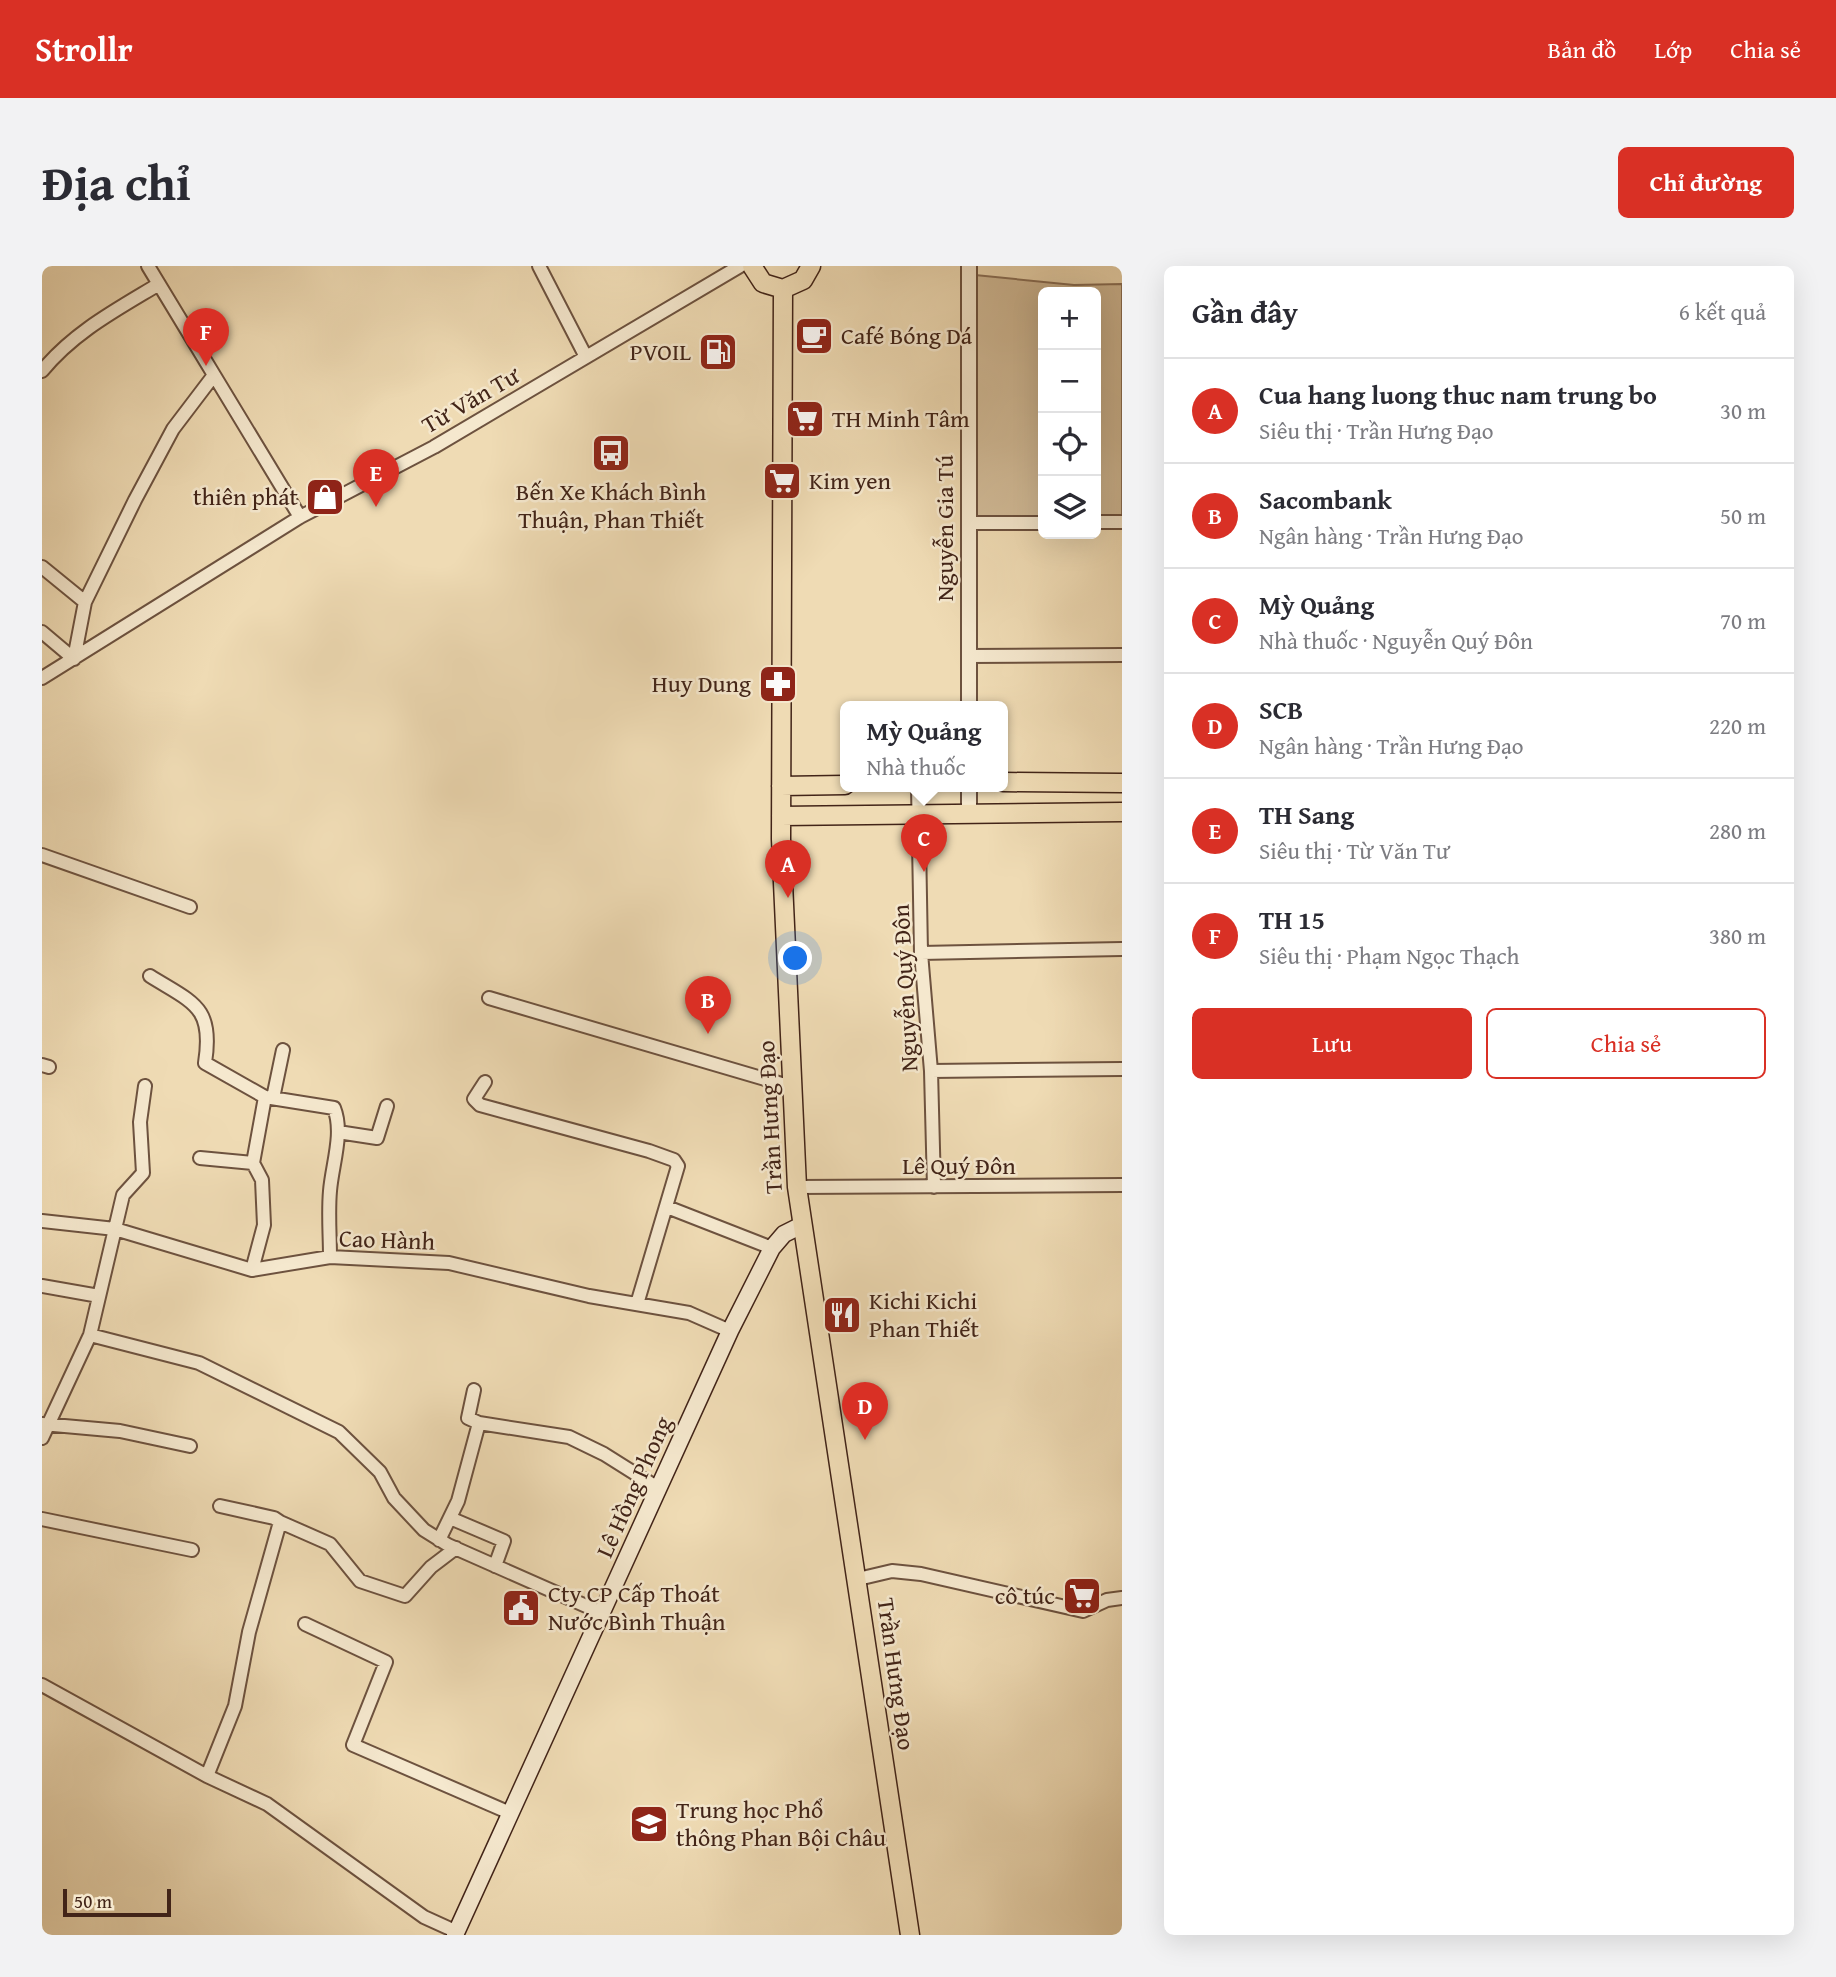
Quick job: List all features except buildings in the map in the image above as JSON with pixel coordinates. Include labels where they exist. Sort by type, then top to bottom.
[{"type":"main road","points":[[752,266],[763,283],[783,289],[803,280],[811,266]]},
{"type":"main road","name":"Trần Hưng Đạo","points":[[783,289],[781,816],[797,1187],[858,1579],[909,1935]]},
{"type":"main road","points":[[1008,782],[1122,783]]},
{"type":"main road","points":[[781,786],[840,785]]},
{"type":"main road","points":[[781,816],[1122,812]]},
{"type":"main road","name":"Lê Hồng Phong","points":[[456,1933],[730,1331],[772,1248],[783,1234],[802,1225]]},
{"type":"street","points":[[148,266],[300,517]]},
{"type":"street","points":[[539,266],[586,357]]},
{"type":"street","name":"Từ Văn Tư","points":[[42,678],[300,517],[434,447],[740,266]]},
{"type":"street","name":"Nguyễn Gia Tú","points":[[968,266],[969,701]]},
{"type":"street","points":[[42,371],[71,340],[159,284]]},
{"type":"street","points":[[42,632],[74,659],[85,602],[173,429],[214,375]]},
{"type":"street","points":[[1101,522],[1122,522]]},
{"type":"street","points":[[969,523],[1038,523]]},
{"type":"street","points":[[42,567],[85,602]]},
{"type":"street","points":[[968,656],[1122,655]]},
{"type":"street","name":"Nguyễn Quý Đôn","points":[[919,792],[921,953],[931,1071],[934,1187]]},
{"type":"street","points":[[969,792],[969,814]]},
{"type":"street","points":[[42,855],[190,907]]},
{"type":"street","points":[[921,953],[1122,949]]},
{"type":"street","points":[[150,976],[194,1004],[205,1019],[209,1036],[205,1063],[269,1097],[334,1108],[338,1132],[330,1193],[330,1258]]},
{"type":"street","points":[[489,998],[792,1087]]},
{"type":"street","points":[[253,1270],[264,1225],[265,1197],[262,1180],[253,1163],[283,1050]]},
{"type":"street","points":[[931,1071],[1122,1069]]},
{"type":"street","points":[[485,1082],[474,1099],[480,1105],[674,1160],[678,1166],[637,1304]]},
{"type":"street","points":[[42,1438],[44,1424],[90,1335],[126,1188],[143,1173],[140,1122],[145,1086]]},
{"type":"street","points":[[338,1132],[377,1138],[387,1106]]},
{"type":"street","points":[[200,1158],[253,1163]]},
{"type":"street","name":"Lê Quý Đôn","points":[[797,1187],[1122,1185]]},
{"type":"street","points":[[667,1207],[772,1248]]},
{"type":"street","name":"Cao Hành","points":[[42,1221],[116,1230],[253,1270],[330,1258],[449,1264],[589,1296],[689,1313],[730,1331]]},
{"type":"street","points":[[42,1286],[100,1296]]},
{"type":"street","points":[[90,1335],[199,1363],[339,1432],[371,1462],[394,1498],[424,1530],[456,1548],[602,1613]]},
{"type":"street","points":[[474,1390],[468,1418],[479,1423],[569,1437],[604,1454],[658,1488]]},
{"type":"street","points":[[439,1539],[458,1501],[479,1423]]},
{"type":"street","points":[[44,1424],[120,1431],[190,1446]]},
{"type":"street","points":[[220,1506],[274,1518],[330,1544],[360,1581],[405,1597],[431,1567],[456,1548]]},
{"type":"street","points":[[450,1518],[504,1541],[495,1566]]},
{"type":"street","points":[[42,1519],[192,1550]]},
{"type":"street","points":[[207,1776],[235,1706],[249,1632],[280,1522]]},
{"type":"street","points":[[858,1579],[892,1571],[921,1574],[1083,1611],[1107,1600],[1122,1598]]},
{"type":"street","points":[[305,1624],[386,1662],[353,1745],[510,1813]]},
{"type":"street","points":[[42,1685],[207,1776],[267,1804],[424,1917],[456,1933]]},
{"type":"shaded area","points":[[975,275],[1074,285],[1122,284],[1122,517],[1101,518],[1101,287],[1038,287],[1038,518],[977,519]]},
{"type":"place","name":"Café Bóng Dá","points":[[814,336]]},
{"type":"place","name":"PVOIL","points":[[718,352]]},
{"type":"place","name":"TH 15","points":[[206,366]]},
{"type":"place","name":"TH Minh Tâm","points":[[805,419]]},
{"type":"place","name":"Bến Xe Khách Bình Thuận, Phan Thiết","points":[[611,453]]},
{"type":"place","name":"Kim yen","points":[[782,481]]},
{"type":"place","name":"thiên phát","points":[[325,497]]},
{"type":"place","name":"TH Sang","points":[[376,507]]},
{"type":"place","name":"Huy Dung","points":[[778,684]]},
{"type":"place","name":"Mỳ Quảng","points":[[924,872]]},
{"type":"place","name":"Cua hang luong thuc nam trung bo","points":[[788,898]]},
{"type":"place","name":"Sacombank","points":[[708,1034]]},
{"type":"place","name":"Kichi Kichi Phan Thiết","points":[[842,1315]]},
{"type":"place","name":"SCB","points":[[865,1440]]},
{"type":"place","name":"cô túc","points":[[1082,1596]]},
{"type":"place","name":"Cty CP Cấp Thoát Nước Bình Thuận","points":[[521,1608]]},
{"type":"place","name":"Trung học Phổ thông Phan Bội Châu","points":[[649,1824]]}]
